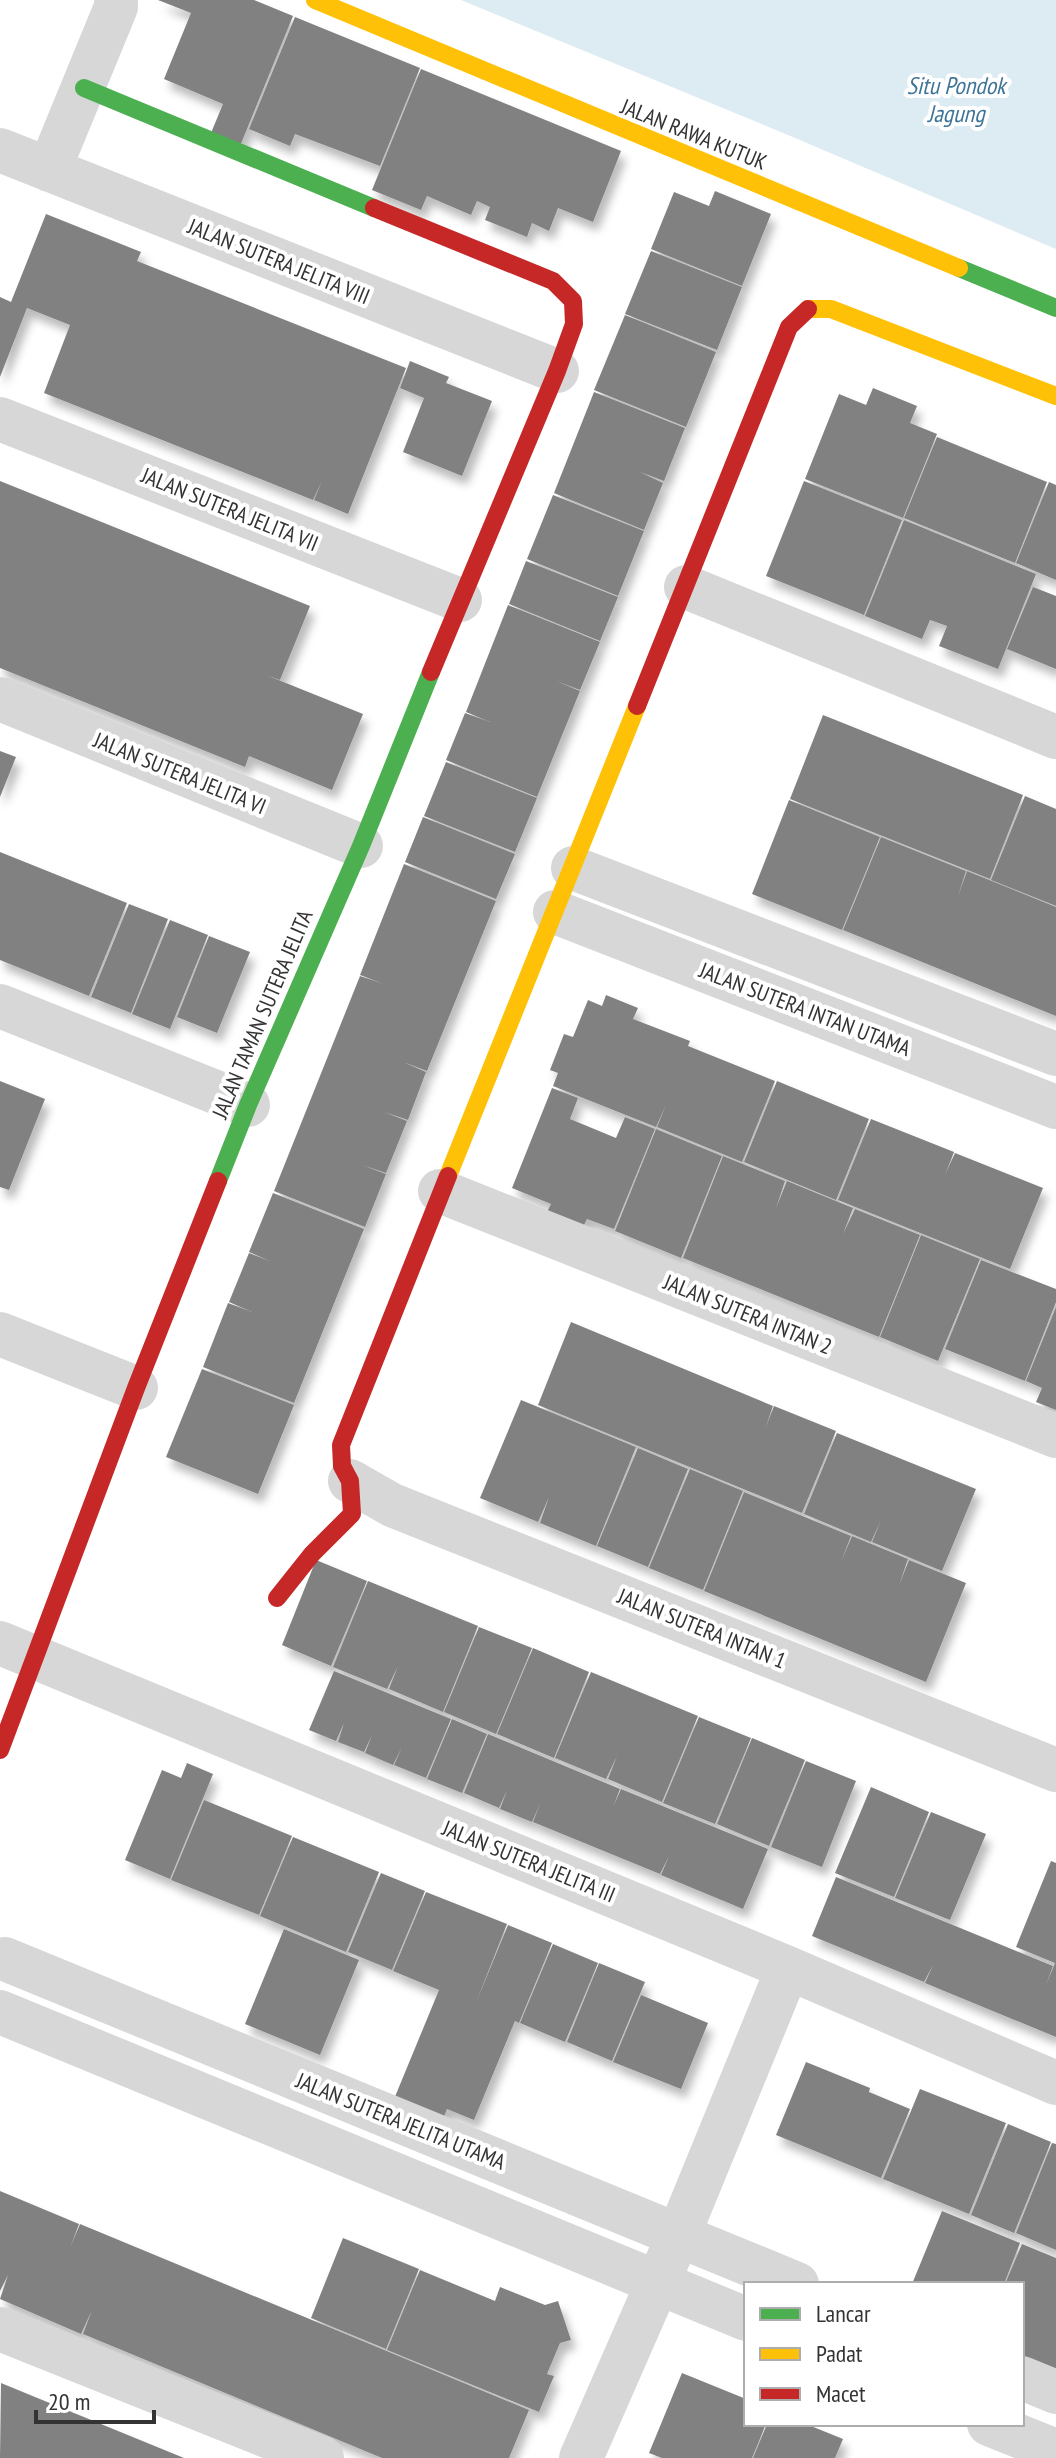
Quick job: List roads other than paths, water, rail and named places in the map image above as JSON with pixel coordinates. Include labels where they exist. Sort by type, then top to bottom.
[{"type":"street","points":[[49,170],[116,7],[116,0]]},
{"type":"street","name":"JALAN RAWA KUTUK","points":[[315,0],[1056,308]]},
{"type":"street","name":"JALAN TAMAN SUTERA JELITA","points":[[0,1750],[17,1650],[136,1388],[248,1105],[361,846],[574,324],[573,301],[553,281],[84,88]]},
{"type":"street","name":"JALAN SUTERA JELITA VIII","points":[[0,150],[557,371]]},
{"type":"street","points":[[277,1598],[326,1536],[352,1514],[350,1481],[342,1466],[341,1445],[440,1191],[789,327],[809,308],[831,309],[1056,396]]},
{"type":"street","name":"JALAN SUTERA JELITA VII","points":[[0,419],[460,600]]},
{"type":"street","points":[[686,587],[1056,737]]},
{"type":"street","name":"JALAN SUTERA JELITA VI","points":[[0,699],[361,846]]},
{"type":"street","points":[[573,868],[1056,1054]]},
{"type":"street","name":"JALAN SUTERA INTAN UTAMA","points":[[555,912],[1056,1107]]},
{"type":"street","points":[[0,1006],[248,1105]]},
{"type":"street","name":"JALAN SUTERA INTAN 2","points":[[440,1191],[1056,1436]]},
{"type":"street","points":[[0,1334],[136,1388]]},
{"type":"street","name":"JALAN SUTERA INTAN 1","points":[[350,1481],[392,1505],[1056,1770]]},
{"type":"street","name":"JALAN SUTERA JELITA III","points":[[17,1650],[788,1968],[1056,2083]]},
{"type":"street","name":"JALAN SUTERA JELITA UTAMA","points":[[2,1963],[792,2282]]},
{"type":"street","points":[[581,2458],[679,2234],[788,1968]]},
{"type":"street","points":[[0,2012],[658,2280],[744,2318]]},
{"type":"street","points":[[0,2329],[322,2458]]},
{"type":"street","points":[[1024,2379],[1056,2392]]},
{"type":"street","points":[[994,2426],[1056,2451]]},
{"type":"water","name":"Situ Pondok Jagung","points":[[461,0],[1056,0],[1056,249],[788,135]]}]
